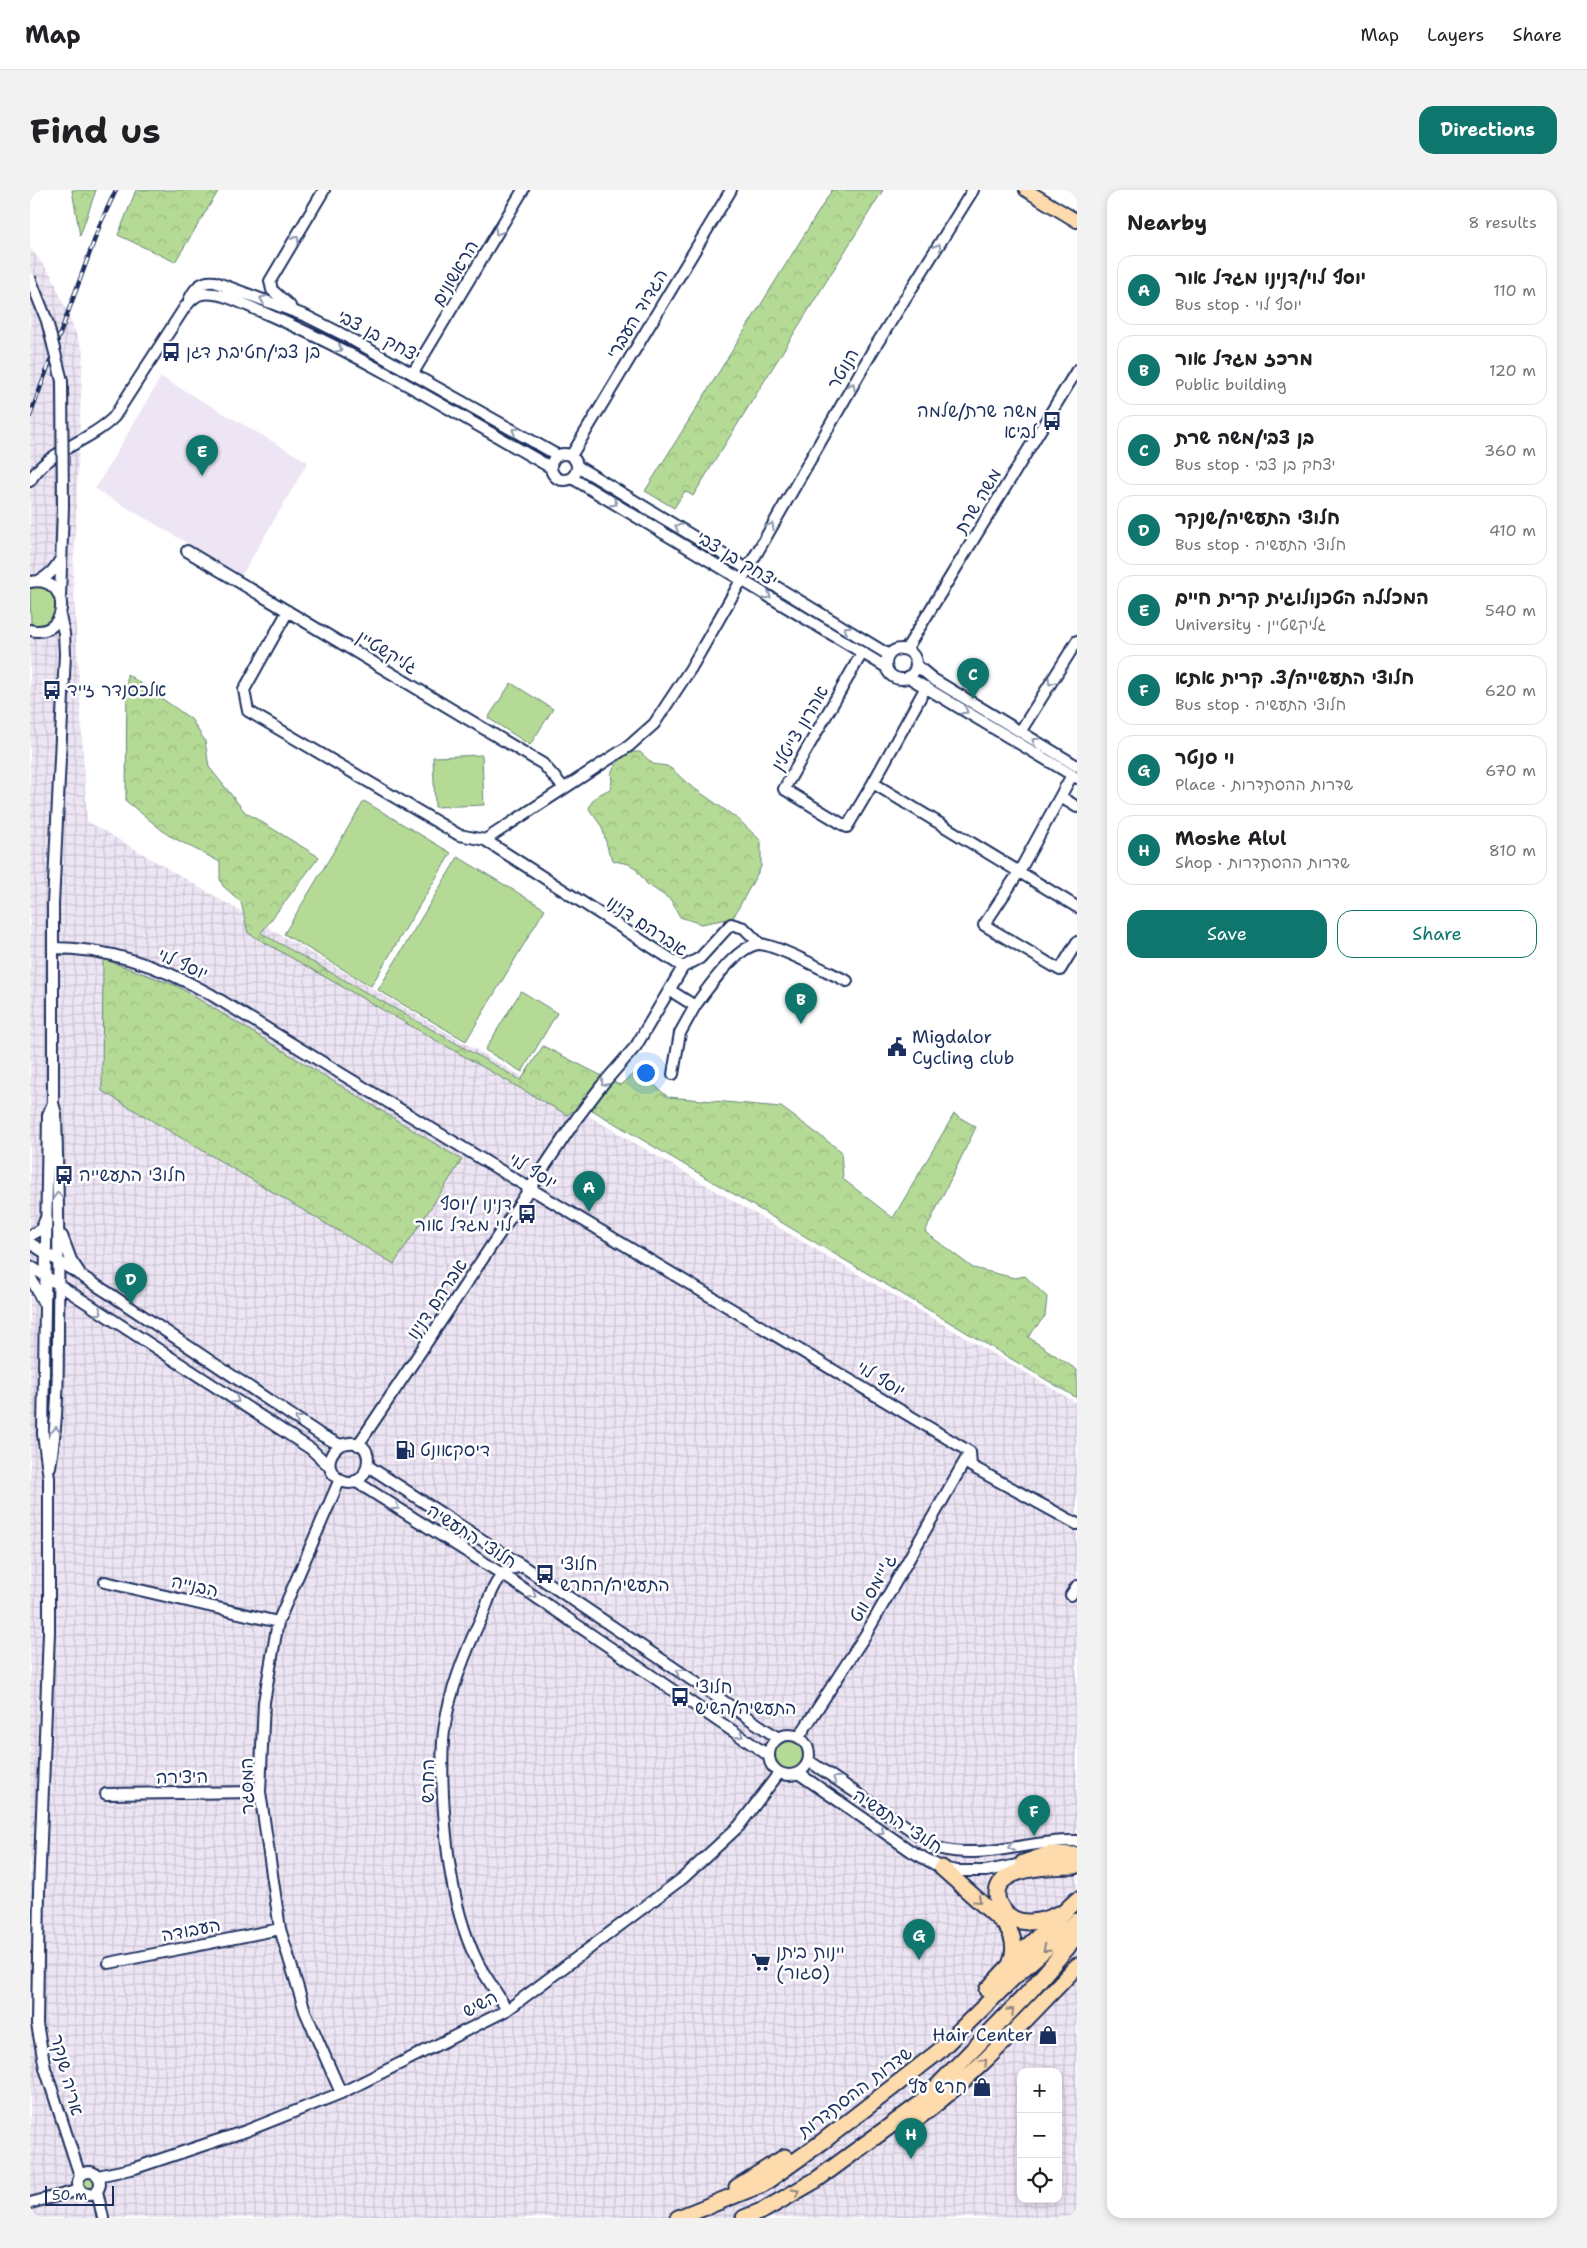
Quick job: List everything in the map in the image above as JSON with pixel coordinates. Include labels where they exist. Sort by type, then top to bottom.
[{"type":"highway","points":[[1023,1864],[1049,1854],[1076,1863]]},
{"type":"highway","points":[[1073,1910],[1040,1921],[1020,1921],[1005,1912],[999,1903],[997,1892],[1001,1882],[1011,1876],[1076,1863]]},
{"type":"highway","points":[[942,1868],[1010,1930],[1014,1948],[1012,1971]]},
{"type":"highway","name":"שדרות ההסתדרות","points":[[678,2218],[763,2184],[822,2142],[938,2052],[1012,1971],[1073,1910]]},
{"type":"highway","points":[[816,2180],[920,2104],[1029,1992],[1077,1936]]},
{"type":"highway","points":[[744,2218],[764,2210],[892,2136],[932,2108],[979,2068],[1077,1966]]},
{"type":"main road","points":[[1026,190],[1077,221]]},
{"type":"street","points":[[306,316],[282,300],[272,290],[270,281],[324,190]]},
{"type":"street","name":"הראשונים","points":[[413,373],[524,190]]},
{"type":"street","name":"הגדוד העברי","points":[[570,456],[731,190]]},
{"type":"street","name":"הנוטר","points":[[746,568],[873,350],[973,190]]},
{"type":"street","points":[[30,278],[47,322],[62,381],[60,598]]},
{"type":"street","name":"יצחק בן צבי","points":[[30,481],[42,465],[102,428],[114,417],[185,308],[197,286],[210,282],[242,291],[306,316],[413,373],[557,455]]},
{"type":"street","name":"יצחק בן צבי","points":[[185,308],[195,296],[203,294],[215,294],[234,300],[298,328],[550,467]]},
{"type":"street","name":"משה שרת","points":[[907,648],[1077,370]]},
{"type":"street","points":[[557,455],[570,456],[577,466],[576,473],[572,478],[564,481],[556,478],[550,467],[557,455]]},
{"type":"street","name":"יצחק בן צבי","points":[[577,466],[889,654]]},
{"type":"street","name":"יצחק בן צבי","points":[[572,478],[886,668]]},
{"type":"street","name":"גליקשטיין","points":[[188,551],[543,764],[564,788]]},
{"type":"street","points":[[34,582],[46,578],[55,570],[61,559]]},
{"type":"street","points":[[288,611],[244,690],[248,711],[459,835],[485,840],[629,746],[654,724],[691,668],[746,568]]},
{"type":"street","points":[[34,582],[52,586],[60,598]]},
{"type":"street","name":"אריה שנקר","points":[[49,1478],[56,1437],[59,1261],[56,1114],[53,1102],[53,904],[65,645],[60,616],[62,610],[60,598]]},
{"type":"street","points":[[48,629],[60,616]]},
{"type":"street","points":[[30,630],[48,629],[56,633],[65,645]]},
{"type":"street","points":[[1020,732],[1077,641]]},
{"type":"street","points":[[908,677],[916,666],[915,658],[907,648],[897,649],[889,654],[886,668],[895,678],[908,677],[1075,773]]},
{"type":"street","name":"אהרון צייטלין","points":[[862,653],[784,789],[846,827],[873,783],[926,687]]},
{"type":"street","points":[[916,666],[1020,732],[1075,773]]},
{"type":"street","points":[[1075,773],[1019,872],[984,925],[1060,970],[1077,942]]},
{"type":"street","points":[[873,783],[1077,908]]},
{"type":"street","points":[[1060,797],[1077,806]]},
{"type":"street","name":"אברהם דנינו","points":[[358,1445],[577,1118],[602,1085],[636,1046],[671,991],[683,967],[485,840]]},
{"type":"street","points":[[683,967],[700,958],[731,924],[744,928],[760,944]]},
{"type":"street","points":[[673,1074],[680,1033],[695,1006],[715,977],[746,948],[760,944],[776,947],[847,981]]},
{"type":"street","name":"יוסף לוי","points":[[53,948],[106,953],[182,978],[970,1452]]},
{"type":"street","points":[[671,991],[695,1006]]},
{"type":"street","name":"אריה שנקר","points":[[53,1102],[48,1115],[43,1434],[49,1478],[49,1632],[39,1892],[37,2024],[45,2068],[68,2140],[89,2183],[103,2218]]},
{"type":"street","points":[[30,1236],[41,1229],[46,1215]]},
{"type":"street","points":[[58,1220],[67,1251],[81,1275]]},
{"type":"street","points":[[30,1243],[321,1435],[340,1445]]},
{"type":"street","points":[[30,1266],[311,1449],[340,1479]]},
{"type":"street","points":[[30,1276],[45,1306]]},
{"type":"street","points":[[329,1466],[331,1454],[340,1445],[352,1443],[358,1445],[367,1454],[368,1466],[366,1473],[355,1481]]},
{"type":"street","points":[[970,1452],[971,1466],[1077,1524]]},
{"type":"street","name":"ג'יימס ווט","points":[[799,1737],[866,1634],[970,1452]]},
{"type":"street","name":"חלוצי התעשיה","points":[[368,1466],[524,1566],[778,1738]]},
{"type":"street","name":"חלוצי התעשיה","points":[[340,1479],[349,1482],[355,1481],[502,1574],[768,1755],[770,1763],[779,1773]]},
{"type":"street","name":"המסגר","points":[[340,1479],[278,1622],[264,1702],[260,1792],[280,1929],[305,2011],[340,2093]]},
{"type":"street","points":[[502,1574],[512,1567],[524,1566]]},
{"type":"street","name":"החרש","points":[[502,1574],[473,1635],[459,1674],[445,1725],[443,1781],[445,1847],[458,1910],[479,1964],[507,2010]]},
{"type":"street","name":"הבנייה","points":[[105,1582],[278,1622]]},
{"type":"street","points":[[1071,1595],[1077,1586]]},
{"type":"street","points":[[768,1755],[770,1747],[778,1738],[786,1735],[799,1737],[809,1750],[809,1761],[805,1768],[798,1773],[788,1776],[779,1773]]},
{"type":"street","name":"חלוצי התעשיה","points":[[809,1761],[938,1848],[956,1853],[980,1853],[1043,1842],[1077,1841]]},
{"type":"street","name":"השיש","points":[[30,2203],[246,2131],[340,2093],[507,2010],[703,1861],[739,1826],[779,1773]]},
{"type":"street","name":"חלוצי התעשיה","points":[[798,1773],[911,1851],[942,1868],[970,1872],[1023,1864]]},
{"type":"street","name":"היצירה","points":[[106,1794],[260,1792]]},
{"type":"street","name":"העבודה","points":[[109,1963],[280,1929]]},
{"type":"street","name":"אריה שנקר","points":[[89,2183],[99,2218]]},
{"type":"shaded area","points":[[30,248],[52,276],[83,351],[73,577],[87,821],[1077,1403],[1077,2218],[30,2218]]},
{"type":"shaded area","points":[[161,377],[308,462],[242,575],[95,489]]},
{"type":"green space","points":[[72,190],[96,190],[80,236]]},
{"type":"green space","points":[[136,190],[219,190],[175,262],[118,235]]},
{"type":"green space","points":[[832,190],[883,190],[693,496],[685,491],[674,508],[645,491]]},
{"type":"green space","points":[[40,587],[54,597],[56,610],[48,621],[40,625],[31,625],[30,588]]},
{"type":"green space","points":[[127,674],[191,719],[205,741],[209,767],[245,812],[319,857],[261,933],[521,1080],[543,1046],[620,1085],[633,1074],[651,1082],[668,1097],[781,1107],[841,1151],[843,1179],[893,1218],[954,1114],[976,1127],[925,1232],[973,1268],[1015,1278],[1025,1276],[1047,1297],[1045,1316],[1028,1337],[1077,1370],[1077,1398],[582,1104],[567,1115],[248,933],[241,902],[223,886],[220,879],[220,862],[168,835],[126,801]]},
{"type":"green space","points":[[511,683],[553,709],[530,745],[488,718]]},
{"type":"green space","points":[[633,752],[640,752],[653,764],[667,766],[673,770],[688,784],[738,819],[761,841],[761,867],[733,918],[701,924],[680,917],[671,900],[647,884],[635,868],[629,864],[614,861],[609,853],[602,827],[589,809],[594,799],[610,789],[611,773],[615,766]]},
{"type":"green space","points":[[482,755],[484,805],[435,807],[433,757]]},
{"type":"green space","points":[[364,801],[451,853],[371,986],[284,934]]},
{"type":"green space","points":[[458,857],[545,909],[466,1041],[378,990]]},
{"type":"green space","points":[[103,959],[177,986],[462,1160],[394,1264],[102,1091]]},
{"type":"green space","points":[[521,991],[557,1013],[522,1072],[485,1050]]},
{"type":"green space","points":[[790,1739],[796,1740],[801,1744],[805,1749],[805,1761],[801,1766],[796,1770],[790,1771],[784,1770],[779,1766],[775,1761],[774,1755],[775,1749],[779,1744],[784,1740]]},
{"type":"green space","points":[[89,2175],[95,2177],[97,2183],[95,2189],[89,2191],[83,2189],[81,2183],[83,2177]]},
{"type":"railway","points":[[30,416],[101,222],[116,190]]},
{"type":"place","name":"בן צבי/חטיבת דגן","points":[[171,352]]},
{"type":"place","name":"משה שרת/שלמה לביא","points":[[1052,421]]},
{"type":"place","name":"המכללה הטכנולוגית קרית חיים","points":[[202,476]]},
{"type":"place","name":"אלכסנדר זייד","points":[[52,690]]},
{"type":"place","name":"בן צבי/משה שרת","points":[[973,699]]},
{"type":"place","name":"מרכז מגדל אור","points":[[801,1024]]},
{"type":"place","name":"Migdalor Cycling club","points":[[897,1047]]},
{"type":"place","name":"חלוצי התעשייה","points":[[64,1175]]},
{"type":"place","name":"יוסף לוי/דנינו מגדל אור","points":[[589,1212]]},
{"type":"place","name":"דנינו /יוסף לוי מגדל אור","points":[[527,1214]]},
{"type":"place","name":"חלוצי התעשיה/שנקר","points":[[131,1304]]},
{"type":"place","name":"דיסקאונט","points":[[405,1450]]},
{"type":"place","name":"חלוצי התעשיה/החרש","points":[[545,1574]]},
{"type":"place","name":"חלוצי התעשיה/השיש","points":[[680,1697]]},
{"type":"place","name":"חלוצי התעשייה/צ. קרית אתא","points":[[1034,1836]]},
{"type":"place","name":"וי סנטר","points":[[919,1960]]},
{"type":"place","name":"יינות ביתן (סגור)","points":[[761,1962]]},
{"type":"place","name":"Hair Center","points":[[1048,2035]]},
{"type":"place","name":"חרש עץ","points":[[982,2087]]},
{"type":"place","name":"Moshe Alul","points":[[911,2159]]}]
